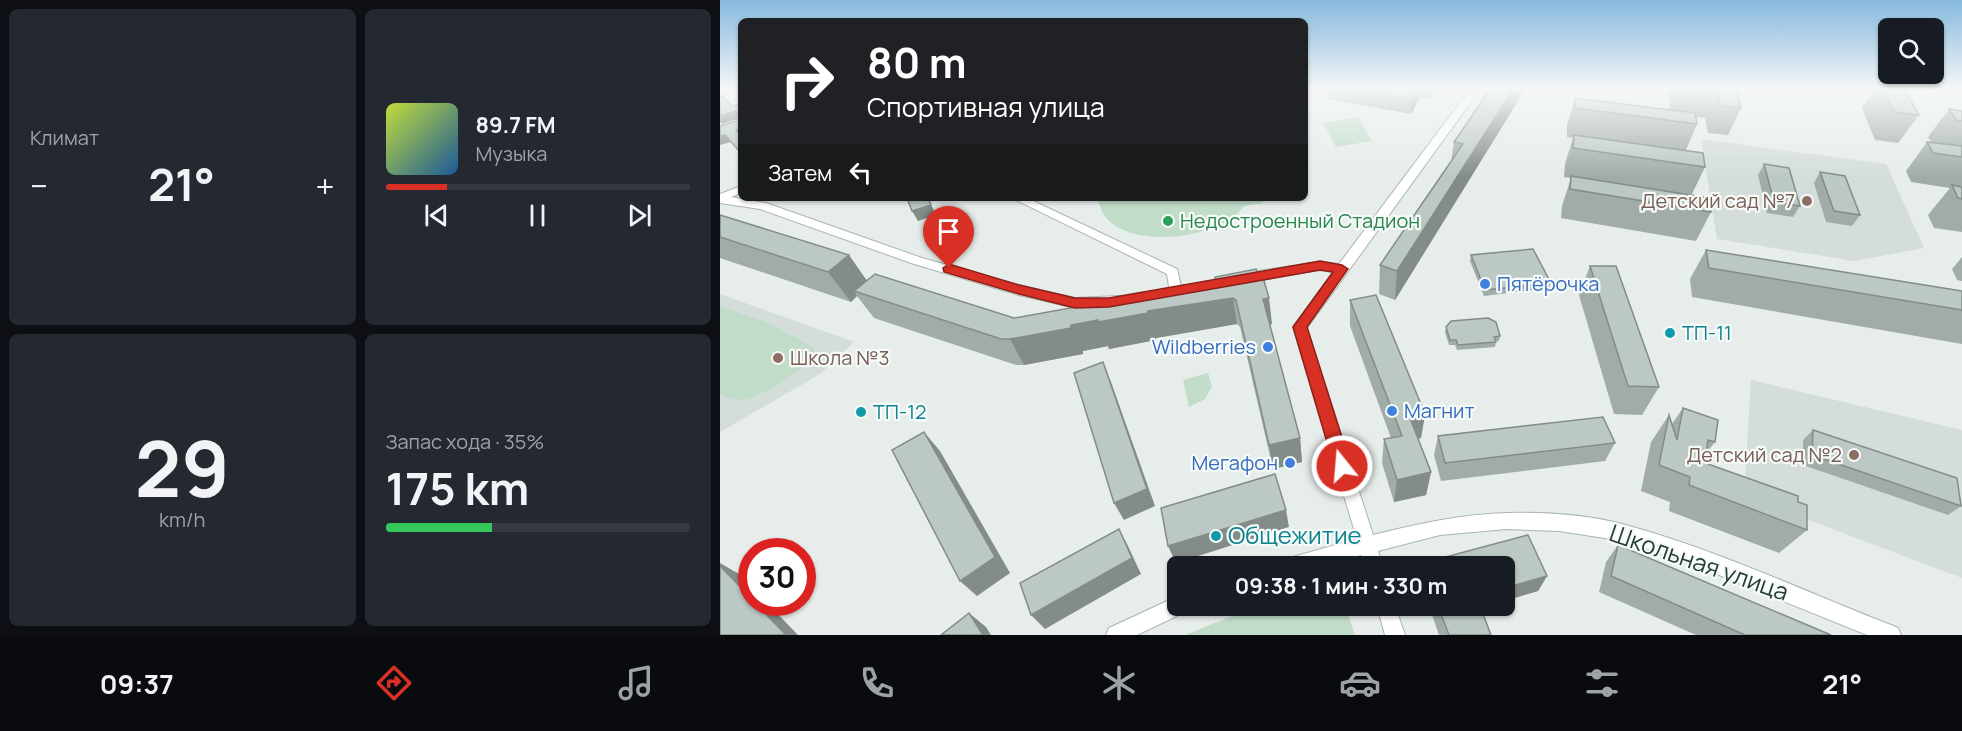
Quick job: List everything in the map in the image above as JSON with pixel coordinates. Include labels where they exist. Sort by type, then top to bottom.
[{"type":"street","points":[[1370,556],[1300,327],[1454,118]]},
{"type":"street","points":[[720,198],[738,190]]},
{"type":"street","points":[[720,198],[762,206],[918,261],[1019,290],[1075,303],[1109,302],[1131,298]]},
{"type":"street","points":[[1024,201],[1173,272],[1175,290]]},
{"type":"street","points":[[1232,280],[1320,266],[1342,269]]},
{"type":"street","name":"Школьная улица","points":[[1328,556],[1440,527],[1507,521],[1559,523],[1624,533],[1702,559],[1891,635]]},
{"type":"street","points":[[1116,635],[1167,610]]},
{"type":"street","points":[[1389,616],[1395,635]]},
{"type":"shaded area","name":"Детский сад №7","points":[[1701,139],[1886,164],[1924,248],[1854,261],[1717,239]]},
{"type":"shaded area","name":"Школа №3","points":[[720,294],[854,342],[820,374],[720,432]]},
{"type":"shaded area","name":"Детский сад №2","points":[[1751,380],[1962,430],[1962,578],[1782,510],[1745,480]]},
{"type":"green space","points":[[1358,118],[1372,141],[1336,147],[1323,123]]},
{"type":"green space","name":"Недостроенный Стадион","points":[[1098,201],[1262,201],[1263,203],[1244,206],[1232,217],[1216,226],[1196,233],[1153,237],[1133,233],[1116,226],[1101,209]]},
{"type":"green space","points":[[720,306],[768,323],[813,347],[815,357],[779,383],[749,398],[739,400],[720,394]]},
{"type":"green space","points":[[1208,373],[1212,387],[1205,399],[1189,407],[1183,380]]},
{"type":"green space","points":[[1232,616],[1348,616],[1355,635],[1185,635]]},
{"type":"building","points":[[738,118],[738,129],[736,130],[738,150],[725,135],[720,136],[720,126],[736,121]]},
{"type":"building","points":[[1471,118],[1495,118],[1397,271],[1380,265],[1463,144],[1454,142]]},
{"type":"building","points":[[1648,118],[1696,118],[1697,124]]},
{"type":"building","points":[[1574,135],[1703,153],[1705,167],[1573,148]]},
{"type":"building","points":[[1927,142],[1962,146],[1962,157],[1933,153]]},
{"type":"building","points":[[1764,164],[1789,168],[1800,206],[1774,202]]},
{"type":"building","points":[[1820,172],[1845,176],[1860,215],[1834,211]]},
{"type":"building","points":[[1571,176],[1709,198],[1711,212],[1570,189]]},
{"type":"building","points":[[1952,185],[1962,187],[1962,199],[1958,198]]},
{"type":"building","points":[[908,201],[929,201],[931,205],[912,211]]},
{"type":"building","points":[[720,215],[849,255],[828,272],[720,237]]},
{"type":"building","points":[[1533,249],[1551,283],[1485,290],[1471,255]]},
{"type":"building","points":[[1706,250],[1962,291],[1962,310],[1709,268]]},
{"type":"building","points":[[1590,266],[1616,266],[1659,387],[1628,386]]},
{"type":"building","points":[[1256,269],[1258,275],[1262,274],[1269,298],[1263,299],[1300,438],[1269,445],[1236,300],[1233,298],[1148,311],[1148,313],[1071,325],[1071,328],[1001,339],[854,291],[875,274],[1014,318],[1216,282],[1215,277]]},
{"type":"building","points":[[1376,295],[1425,414],[1410,418],[1431,472],[1397,480],[1384,439],[1402,436],[1350,300]]},
{"type":"building","points":[[1488,318],[1496,322],[1500,336],[1494,337],[1496,342],[1458,345],[1456,340],[1450,340],[1446,327],[1451,321]]},
{"type":"building","points":[[1103,362],[1147,489],[1114,503],[1074,373]]},
{"type":"building","points":[[1683,408],[1718,420],[1715,442],[1708,440],[1705,463],[1798,496],[1798,502],[1807,505],[1807,530],[1689,485],[1690,477],[1659,465],[1669,415],[1677,440]]},
{"type":"building","points":[[1603,417],[1615,443],[1445,463],[1438,436]]},
{"type":"building","points":[[1813,430],[1957,478],[1961,506],[1812,455]]},
{"type":"building","points":[[924,432],[995,557],[960,581],[892,450]]},
{"type":"building","points":[[1275,474],[1286,510],[1168,546],[1161,508]]},
{"type":"building","points":[[1119,529],[1132,558],[1031,615],[1020,583]]},
{"type":"building","points":[[1528,535],[1547,576],[1515,585],[1515,556],[1449,556]]},
{"type":"building","points":[[1618,545],[1831,635],[1745,635],[1611,576]]},
{"type":"building","points":[[720,566],[738,585],[738,616],[768,616],[786,635],[720,635]]},
{"type":"building","points":[[969,613],[983,635],[941,635]]},
{"type":"building","points":[[1442,616],[1484,616],[1491,635],[1449,635]]},
{"type":"place","name":"Детский сад №7","points":[[1807,201]]},
{"type":"place","name":"Недостроенный Стадион","points":[[1168,221]]},
{"type":"place","name":"Пятёрочка","points":[[1485,284]]},
{"type":"place","name":"ТП-11","points":[[1670,333]]},
{"type":"place","name":"Wildberries","points":[[1268,347]]},
{"type":"place","name":"Школа №3","points":[[778,358]]},
{"type":"place","name":"Магнит","points":[[1392,411]]},
{"type":"place","name":"ТП-12","points":[[861,412]]},
{"type":"place","name":"Детский сад №2","points":[[1854,455]]},
{"type":"place","name":"Мегафон","points":[[1290,463]]},
{"type":"place","name":"Общежитие","points":[[1216,536]]},
{"type":"route","points":[[949,268],[1019,290],[1075,303],[1109,302],[1320,266],[1342,269],[1300,327],[1342,466]]}]
